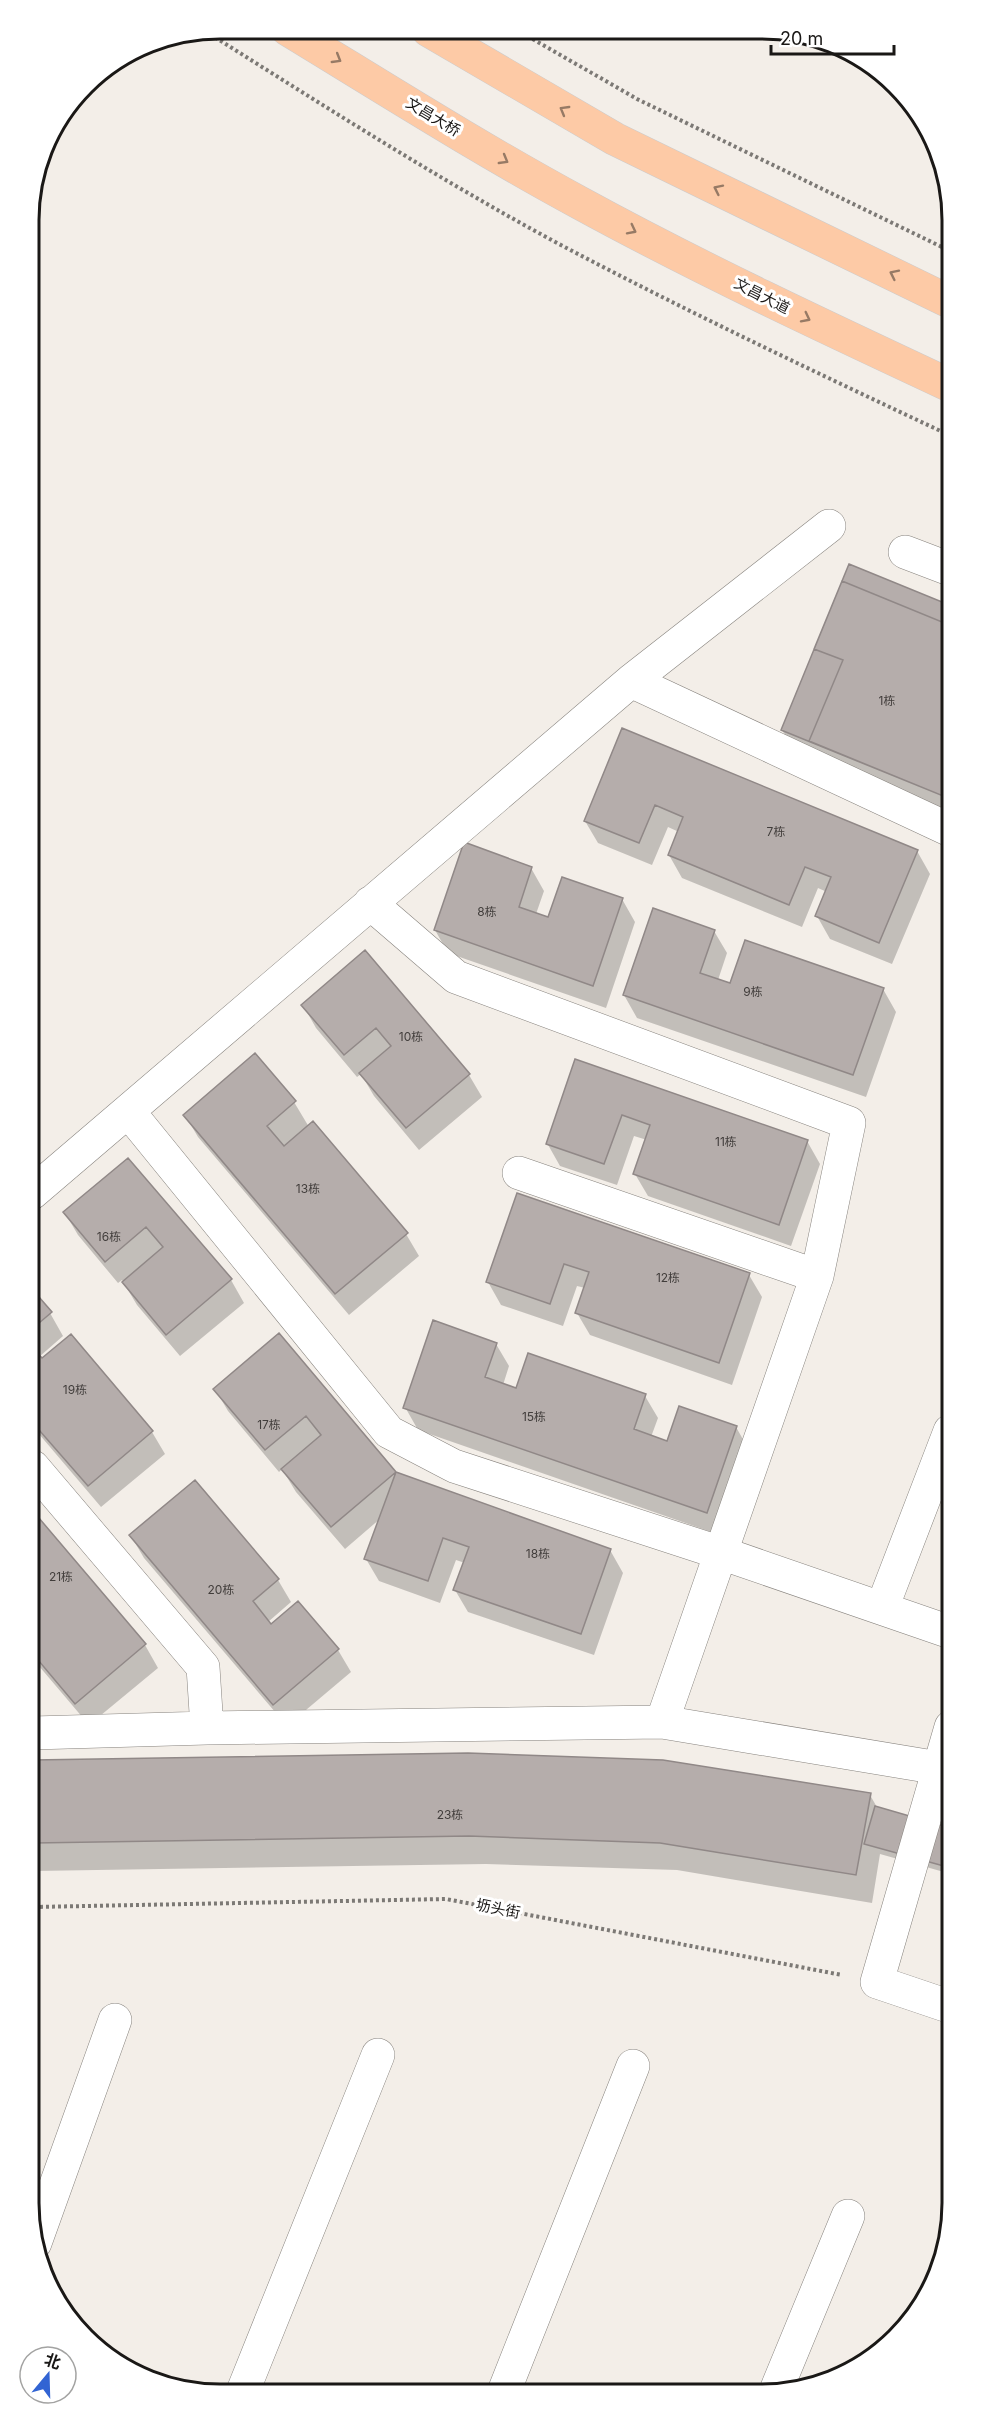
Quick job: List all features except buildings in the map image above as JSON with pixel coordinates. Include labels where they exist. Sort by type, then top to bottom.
[{"type":"main road","name":"文昌大桥","points":[[304,39],[580,203]]},
{"type":"main road","points":[[443,39],[615,139],[942,298]]},
{"type":"main road","name":"文昌大道","points":[[580,203],[814,322],[942,382]]},
{"type":"street","points":[[39,1187],[631,681],[829,526]]},
{"type":"street","points":[[905,552],[942,566]]},
{"type":"street","points":[[631,681],[942,826]]},
{"type":"street","points":[[370,903],[456,976],[849,1123],[817,1276],[662,1722]]},
{"type":"street","points":[[128,1111],[389,1432],[454,1466],[721,1553],[942,1629]]},
{"type":"street","points":[[519,1173],[817,1276]]},
{"type":"street","points":[[882,1608],[942,1452]]},
{"type":"street","points":[[39,1474],[203,1667],[207,1728]]},
{"type":"street","points":[[39,1733],[207,1728],[662,1722],[939,1768]]},
{"type":"street","points":[[942,1758],[877,1982],[942,2004]]},
{"type":"street","points":[[41,2226],[115,2020]]},
{"type":"street","points":[[246,2384],[378,2055]]},
{"type":"street","points":[[507,2384],[633,2066]]},
{"type":"street","points":[[779,2382],[848,2216]]},
{"type":"path","points":[[216,39],[428,168],[558,243],[794,362],[942,432]]},
{"type":"path","points":[[533,39],[637,99],[942,247]]},
{"type":"path","name":"坜头街","points":[[39,1907],[446,1899],[877,1982]]}]
